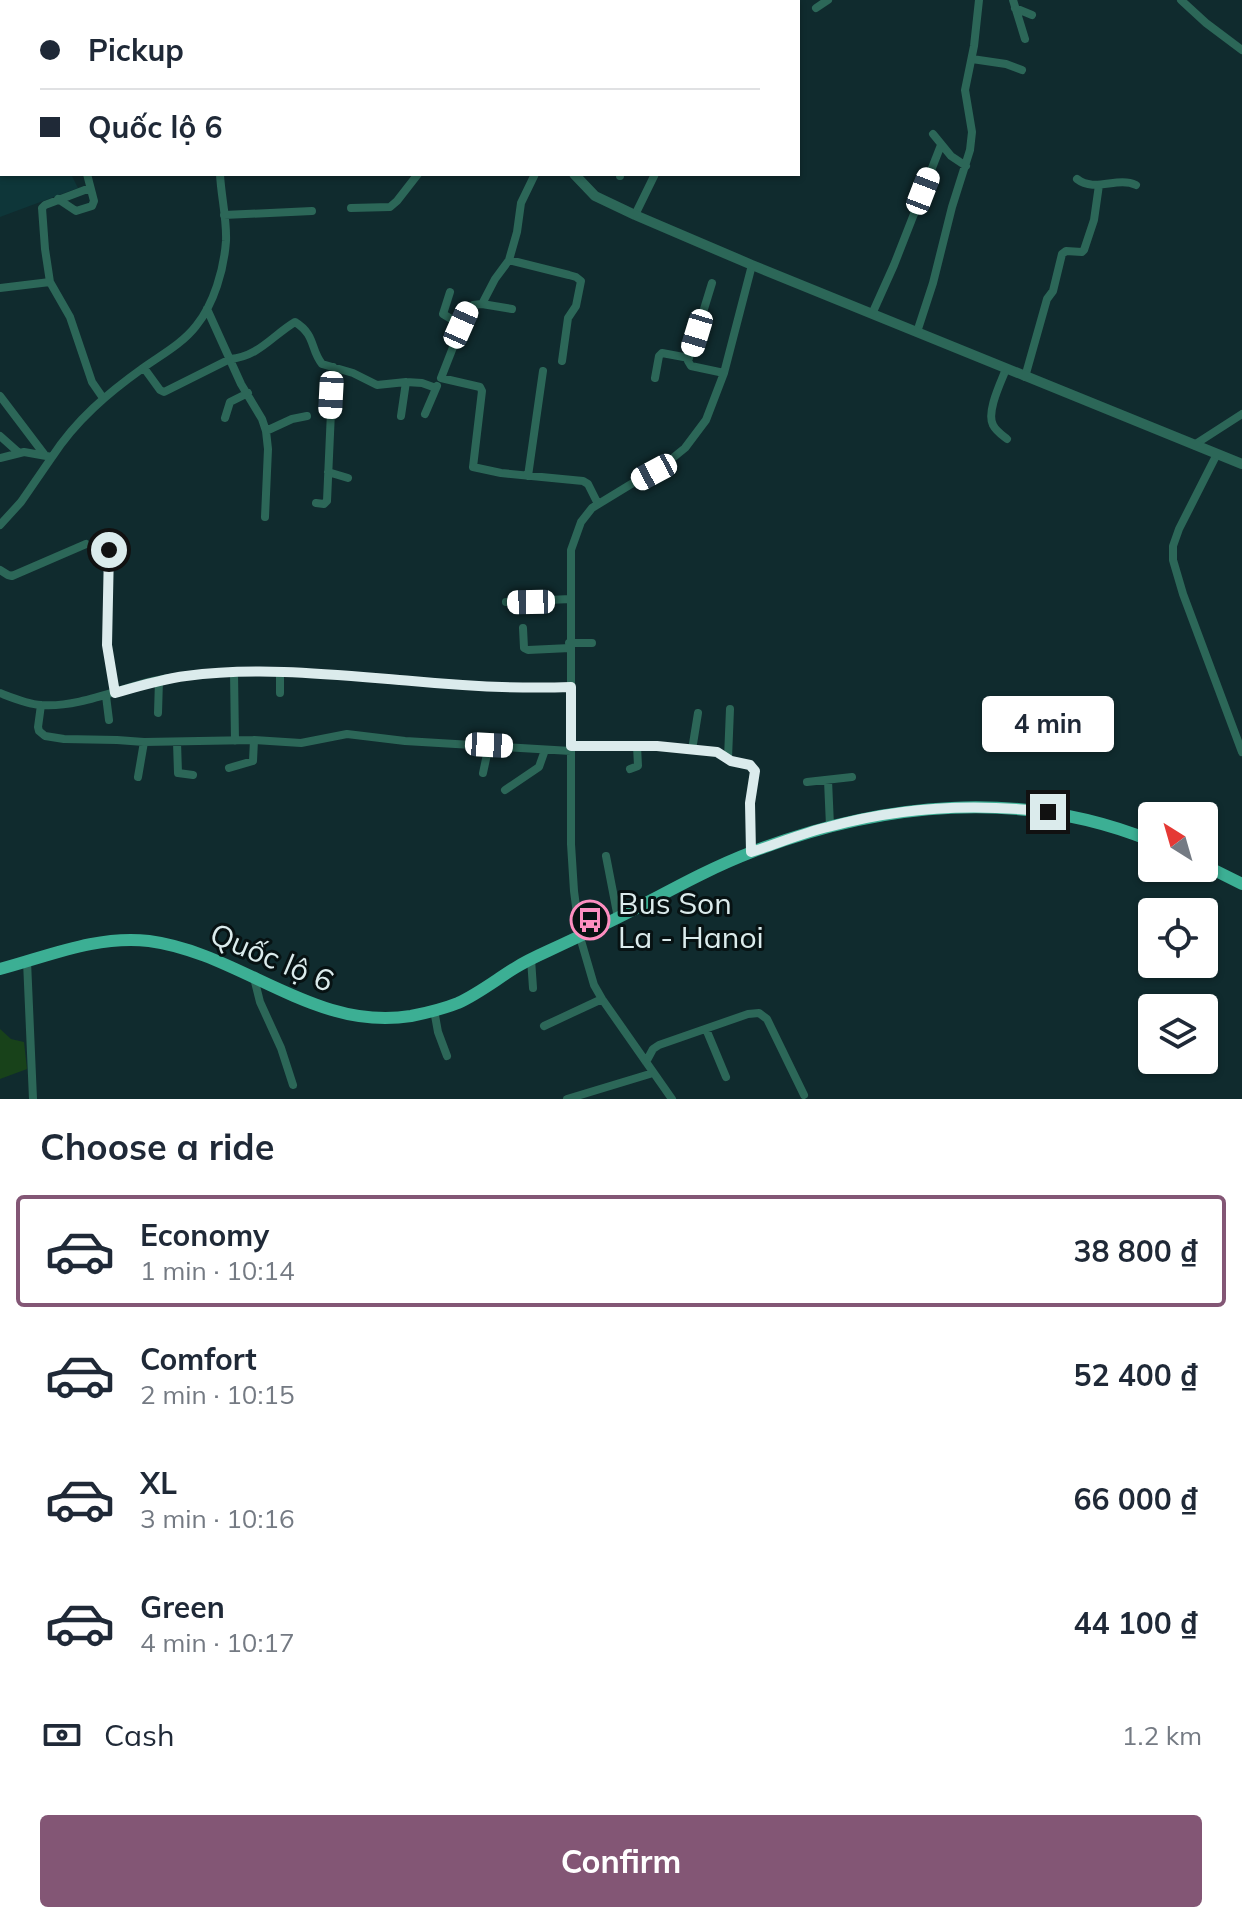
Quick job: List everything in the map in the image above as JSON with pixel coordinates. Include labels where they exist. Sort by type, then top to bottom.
[{"type":"highway","name":"Quốc lộ 6","points":[[0,969],[68,948],[105,941],[147,941],[203,955],[308,1003],[338,1013],[371,1017],[408,1016],[460,1002],[531,959],[751,852],[830,826],[915,810],[989,807],[1072,816],[1138,836]]},
{"type":"highway","points":[[1218,871],[1242,882]]},
{"type":"street","points":[[816,8],[828,0]]},
{"type":"street","points":[[917,332],[972,142],[965,90],[979,0]]},
{"type":"street","points":[[1181,0],[1242,50]]},
{"type":"street","points":[[1014,4],[1032,15]]},
{"type":"street","points":[[1014,4],[1025,39]]},
{"type":"street","points":[[972,59],[1006,64],[1022,70]]},
{"type":"street","points":[[933,134],[951,156],[966,166]]},
{"type":"street","points":[[872,314],[941,145]]},
{"type":"street","points":[[58,199],[78,211],[93,204],[87,176]]},
{"type":"street","points":[[0,525],[21,502],[48,456],[77,424],[103,398],[178,343],[199,322],[217,283],[225,250],[220,176]]},
{"type":"street","points":[[351,208],[390,207],[416,176]]},
{"type":"street","points":[[482,304],[509,260],[521,203],[534,176]]},
{"type":"street","points":[[576,176],[595,196],[635,215],[1242,464]]},
{"type":"street","points":[[635,215],[654,176]]},
{"type":"street","points":[[1077,179],[1085,184],[1127,182],[1136,185]]},
{"type":"street","points":[[1025,377],[1062,254],[1084,250],[1094,220],[1099,185]]},
{"type":"street","points":[[90,188],[42,208],[50,282],[70,317],[92,382],[103,398]]},
{"type":"street","points":[[224,215],[312,211]]},
{"type":"street","points":[[509,260],[576,277],[581,281],[576,306],[568,318],[562,361]]},
{"type":"street","points":[[667,1097],[602,999],[580,937],[571,844],[571,550],[581,522],[598,504],[654,472],[685,448],[706,420],[724,373],[752,265]]},
{"type":"street","points":[[0,288],[50,282]]},
{"type":"street","points":[[712,283],[689,358],[691,366],[724,373]]},
{"type":"street","points":[[450,292],[443,314],[461,325]]},
{"type":"street","points":[[425,414],[468,309],[482,304],[512,309]]},
{"type":"street","points":[[207,309],[266,431],[265,517]]},
{"type":"street","points":[[199,322],[215,329]]},
{"type":"street","points":[[144,368],[164,392],[230,359],[251,353],[295,322],[311,338],[320,362],[377,385],[406,382],[436,388]]},
{"type":"street","points":[[655,378],[662,353],[689,358]]},
{"type":"street","points":[[316,503],[324,504],[327,501],[333,367]]},
{"type":"street","points":[[1006,369],[991,418],[996,429],[1007,439]]},
{"type":"street","points":[[528,476],[543,371]]},
{"type":"street","points":[[441,378],[480,387],[482,391],[473,467],[501,473],[583,481],[588,484],[598,504]]},
{"type":"street","points":[[401,416],[406,382]]},
{"type":"street","points":[[225,418],[230,402],[248,393]]},
{"type":"street","points":[[0,396],[48,456]]},
{"type":"street","points":[[1194,445],[1242,414]]},
{"type":"street","points":[[266,431],[307,416]]},
{"type":"street","points":[[0,436],[18,452]]},
{"type":"street","points":[[0,458],[18,452],[48,456]]},
{"type":"street","points":[[1217,454],[1179,529],[1173,546],[1173,560],[1242,752]]},
{"type":"street","points":[[328,472],[348,478]]},
{"type":"street","points":[[0,570],[12,576],[86,544]]},
{"type":"street","points":[[109,550],[109,720]]},
{"type":"street","points":[[506,602],[570,599]]},
{"type":"street","points":[[523,628],[523,645],[528,650],[592,643]]},
{"type":"street","points":[[0,693],[41,705],[110,694],[187,675],[234,672],[339,674],[430,682],[571,687]]},
{"type":"street","points":[[234,672],[235,741]]},
{"type":"street","points":[[280,672],[280,693]]},
{"type":"street","points":[[158,713],[159,680]]},
{"type":"street","points":[[41,705],[38,727],[41,735],[76,739],[301,743],[347,734],[545,750],[637,746],[717,752],[734,762],[750,765],[755,771],[750,803],[751,852]]},
{"type":"street","points":[[728,758],[730,709]]},
{"type":"street","points":[[692,750],[698,713]]},
{"type":"street","points":[[229,768],[253,761],[254,740]]},
{"type":"street","points":[[138,777],[144,742]]},
{"type":"street","points":[[177,742],[178,773],[193,775]]},
{"type":"street","points":[[483,773],[489,745]]},
{"type":"street","points":[[630,769],[638,766],[637,746]]},
{"type":"street","points":[[505,790],[539,767],[545,750]]},
{"type":"street","points":[[807,782],[852,777]]},
{"type":"street","points":[[828,780],[830,826]]},
{"type":"street","points":[[606,856],[618,918]]},
{"type":"street","points":[[531,959],[533,988]]},
{"type":"street","points":[[27,961],[33,1099]]},
{"type":"street","points":[[254,978],[260,1002],[281,1048],[293,1085]]},
{"type":"street","points":[[544,1026],[602,999]]},
{"type":"street","points":[[434,1010],[447,1056]]},
{"type":"street","points":[[646,1062],[655,1047],[752,1013],[762,1014],[804,1095]]},
{"type":"street","points":[[706,1029],[726,1077]]},
{"type":"street","points":[[567,1099],[653,1073]]},
{"type":"shaded area","points":[[0,176],[72,176],[78,188],[0,217]]},
{"type":"green space","points":[[0,1029],[11,1039],[24,1042],[27,1069],[0,1079]]},
{"type":"place","name":"Bus Son La - Hanoi","points":[[590,920]]},
{"type":"route","points":[[109,550],[107,645],[115,693],[187,675],[255,672],[339,674],[415,682],[571,687],[571,746],[657,746],[717,752],[731,761],[750,765],[755,771],[750,803],[751,852],[811,831],[896,812],[962,807],[1048,812]]}]
